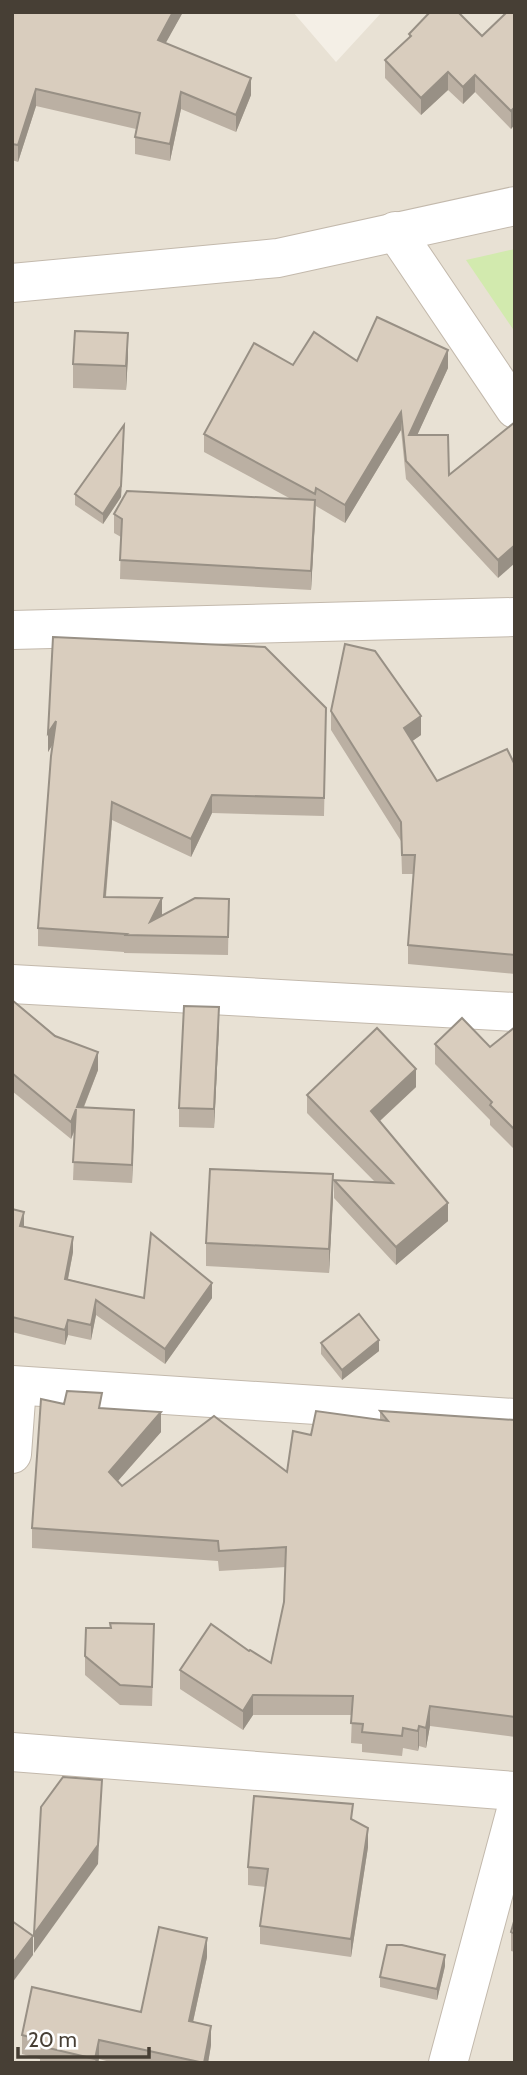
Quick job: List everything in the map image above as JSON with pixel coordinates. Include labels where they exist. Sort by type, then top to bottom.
[{"type":"street","points":[[12,283],[278,258],[515,206]]},
{"type":"street","points":[[395,231],[515,409]]},
{"type":"street","points":[[12,630],[515,617]]},
{"type":"street","points":[[12,985],[515,1012]]},
{"type":"street","points":[[12,1454],[15,1385],[515,1418]]},
{"type":"street","points":[[12,1752],[515,1791]]},
{"type":"street","points":[[448,2063],[515,1814]]},
{"type":"shaded area","points":[[12,12],[293,12],[336,62],[382,12],[515,12],[515,2063],[12,2063]]},
{"type":"green space","points":[[515,249],[515,332],[466,260]]},
{"type":"building","points":[[12,12],[173,12],[158,40],[251,78],[236,115],[181,92],[170,144],[135,137],[140,113],[36,89],[18,145],[12,144]]},
{"type":"building","points":[[430,12],[458,12],[482,36],[507,12],[515,12],[515,107],[511,111],[475,75],[463,87],[448,72],[421,98],[385,60],[411,36],[409,34]]},
{"type":"building","points":[[377,317],[448,350],[409,435],[448,435],[449,475],[515,422],[515,545],[498,560],[406,461],[401,412],[345,505],[316,488],[315,494],[204,434],[254,343],[293,365],[314,332],[357,361]]},
{"type":"building","points":[[75,331],[128,333],[126,366],[73,364]]},
{"type":"building","points":[[124,425],[121,486],[103,514],[75,494]]},
{"type":"building","points":[[127,491],[315,500],[311,571],[120,560],[122,519],[114,514]]},
{"type":"building","points":[[53,637],[265,647],[326,708],[324,798],[212,795],[191,839],[112,802],[104,897],[162,898],[150,922],[195,898],[229,899],[228,937],[124,935],[126,934],[38,928],[56,721],[48,733]]},
{"type":"building","points":[[345,644],[375,651],[421,716],[404,728],[437,781],[507,749],[515,765],[515,955],[408,945],[415,855],[402,855],[401,822],[331,711]]},
{"type":"building","points":[[12,1000],[55,1036],[98,1052],[77,1107],[134,1110],[132,1165],[73,1162],[76,1109],[71,1122],[12,1073]]},
{"type":"building","points":[[184,1006],[219,1007],[214,1109],[179,1108]]},
{"type":"building","points":[[462,1018],[490,1047],[515,1027],[515,1130],[490,1105],[492,1102],[435,1044]]},
{"type":"building","points":[[377,1028],[416,1069],[371,1111],[448,1203],[396,1247],[334,1180],[393,1183],[307,1095]]},
{"type":"building","points":[[210,1169],[333,1174],[329,1249],[206,1243]]},
{"type":"building","points":[[12,1209],[24,1212],[20,1226],[73,1237],[65,1279],[144,1298],[151,1233],[212,1283],[165,1349],[96,1300],[91,1325],[68,1320],[65,1330],[12,1317]]},
{"type":"building","points":[[359,1314],[379,1340],[342,1370],[321,1343]]},
{"type":"building","points":[[67,1391],[102,1393],[99,1408],[161,1412],[109,1472],[122,1486],[214,1416],[287,1472],[293,1431],[311,1435],[316,1411],[388,1421],[380,1411],[515,1420],[515,1717],[430,1706],[426,1728],[419,1726],[418,1731],[403,1728],[402,1736],[362,1732],[363,1724],[351,1723],[353,1696],[253,1695],[243,1711],[180,1670],[211,1624],[271,1663],[284,1602],[286,1547],[219,1551],[218,1541],[32,1528],[41,1399],[64,1404]]},
{"type":"building","points":[[110,1623],[154,1624],[152,1687],[120,1685],[85,1656],[86,1628],[111,1628]]},
{"type":"building","points":[[63,1777],[102,1780],[98,1845],[34,1934],[41,1807]]},
{"type":"building","points":[[254,1796],[353,1804],[351,1819],[368,1828],[351,1939],[260,1926],[268,1869],[248,1867]]},
{"type":"building","points":[[515,1918],[515,1934],[511,1932]]},
{"type":"building","points":[[12,1921],[33,1936],[12,1964]]},
{"type":"building","points":[[159,1927],[207,1938],[189,2021],[211,2026],[204,2063],[99,2040],[95,2059],[40,2046],[41,2040],[22,2035],[32,1987],[141,2012]]},
{"type":"building","points":[[387,1945],[402,1945],[445,1955],[437,1989],[380,1977]]}]
